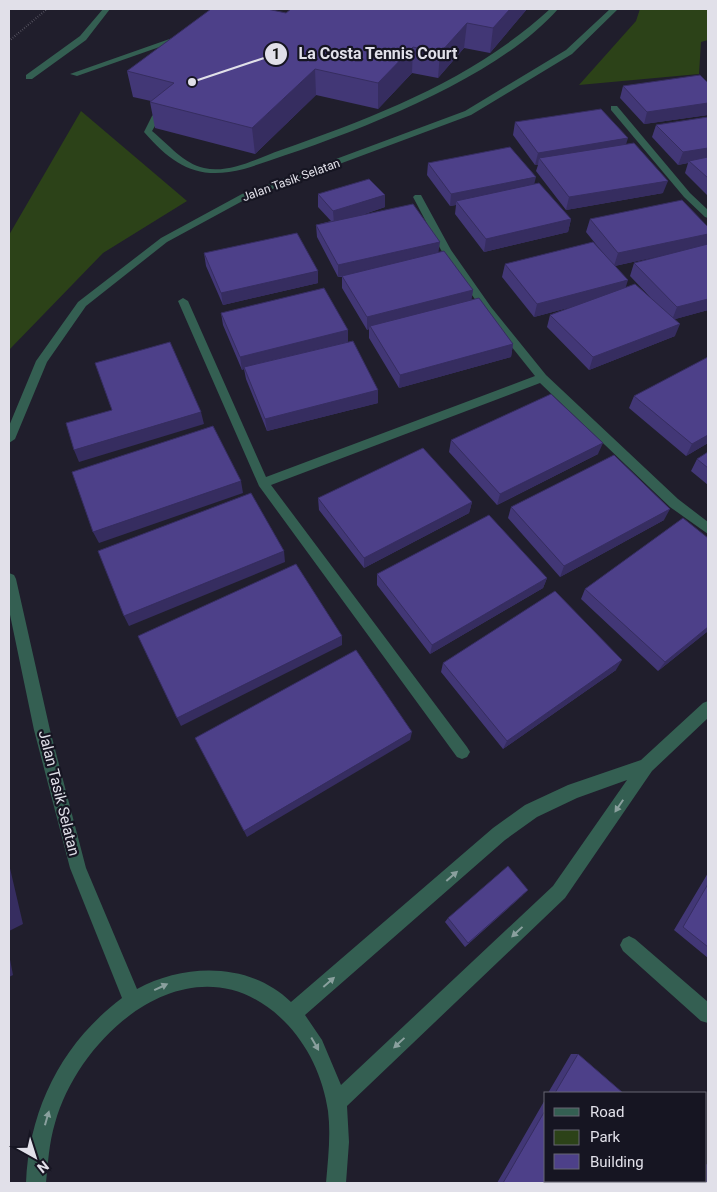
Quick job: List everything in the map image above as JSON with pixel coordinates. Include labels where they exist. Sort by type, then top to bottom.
[{"type":"street","points":[[30,77],[83,38],[106,9]]},
{"type":"street","points":[[166,107],[155,118],[148,132],[193,168],[211,172],[237,168],[350,128],[424,95],[498,56],[541,22],[554,9]]},
{"type":"street","name":"Jalan Tasik Selatan","points":[[9,439],[42,361],[82,304],[164,240],[245,196],[468,113],[569,52],[614,9]]},
{"type":"street","points":[[74,74],[194,34]]},
{"type":"street","points":[[614,108],[687,195],[708,215]]},
{"type":"street","points":[[418,197],[451,258],[487,308],[542,378],[674,503],[708,529]]},
{"type":"street","points":[[183,301],[263,484],[462,752]]},
{"type":"street","points":[[263,484],[542,378]]},
{"type":"street","name":"Jalan Tasik Selatan","points":[[9,579],[13,622],[78,868],[132,1000]]},
{"type":"street","points":[[337,1102],[559,892],[646,766],[708,708]]},
{"type":"street","points":[[292,1014],[500,834],[531,811],[574,791],[646,766]]},
{"type":"street","points":[[629,945],[708,1014]]},
{"type":"street","points":[[36,1183],[39,1146],[52,1100],[73,1060],[100,1025],[132,1000],[173,982],[217,978],[257,988],[292,1014],[312,1038],[327,1067],[337,1102],[340,1147],[336,1183]]},
{"type":"path","points":[[9,41],[47,9]]},
{"type":"green space","points":[[640,9],[708,9],[708,40],[701,42],[699,74],[579,85],[636,21]]},
{"type":"green space","points":[[81,111],[187,201],[103,253],[9,350],[9,235]]},
{"type":"building","points":[[211,9],[267,9],[286,13],[291,9],[510,9],[493,28],[467,23],[440,53],[413,47],[378,83],[315,69],[252,128],[150,102],[174,83],[127,71]]},
{"type":"building","points":[[700,75],[708,83],[708,103],[647,112],[623,86]]},
{"type":"building","points":[[601,109],[628,138],[538,153],[515,122]]},
{"type":"building","points":[[708,117],[708,148],[683,152],[656,125]]},
{"type":"building","points":[[634,143],[668,181],[569,197],[539,158]]},
{"type":"building","points":[[510,147],[536,177],[451,194],[428,163]]},
{"type":"building","points":[[708,157],[708,178],[689,161]]},
{"type":"building","points":[[369,179],[385,195],[333,211],[318,194]]},
{"type":"building","points":[[539,183],[571,219],[486,239],[456,201]]},
{"type":"building","points":[[682,200],[708,227],[708,234],[618,253],[590,219]]},
{"type":"building","points":[[413,204],[440,242],[338,265],[316,225]]},
{"type":"building","points":[[297,233],[318,271],[221,293],[204,253]]},
{"type":"building","points":[[593,242],[628,280],[537,304],[505,264]]},
{"type":"building","points":[[708,244],[708,299],[677,307],[634,263]]},
{"type":"building","points":[[444,251],[473,290],[367,317],[342,276]]},
{"type":"building","points":[[635,284],[680,324],[593,357],[550,315]]},
{"type":"building","points":[[324,288],[348,330],[240,357],[221,313]]},
{"type":"building","points":[[479,298],[513,344],[400,375],[370,326]]},
{"type":"building","points":[[353,341],[378,390],[265,419],[244,367]]},
{"type":"building","points":[[170,342],[201,412],[74,450],[66,423],[112,410],[95,363]]},
{"type":"building","points":[[708,357],[708,435],[692,444],[634,396]]},
{"type":"building","points":[[551,394],[603,443],[500,494],[451,440]]},
{"type":"building","points":[[213,426],[241,481],[93,532],[72,472]]},
{"type":"building","points":[[423,448],[472,502],[364,558],[318,498]]},
{"type":"building","points":[[708,452],[708,468],[697,459]]},
{"type":"building","points":[[614,455],[670,509],[564,566],[511,507]]},
{"type":"building","points":[[251,493],[284,551],[124,616],[98,551]]},
{"type":"building","points":[[489,515],[547,578],[432,645],[377,574]]},
{"type":"building","points":[[683,518],[708,538],[708,627],[665,662],[585,589]]},
{"type":"building","points":[[296,564],[342,636],[177,718],[138,636]]},
{"type":"building","points":[[555,591],[622,660],[507,741],[443,663]]},
{"type":"building","points":[[356,650],[412,732],[244,831],[195,738]]},
{"type":"building","points":[[508,866],[528,890],[468,943],[448,918]]},
{"type":"building","points":[[708,884],[708,947],[683,927]]},
{"type":"building","points":[[578,1054],[622,1092],[556,1092]]},
{"type":"building","points":[[544,1112],[544,1182],[707,1182],[708,1166],[707,1183],[503,1183]]},
{"type":"place","name":"La Costa Tennis Court","points":[[192,82]]}]
